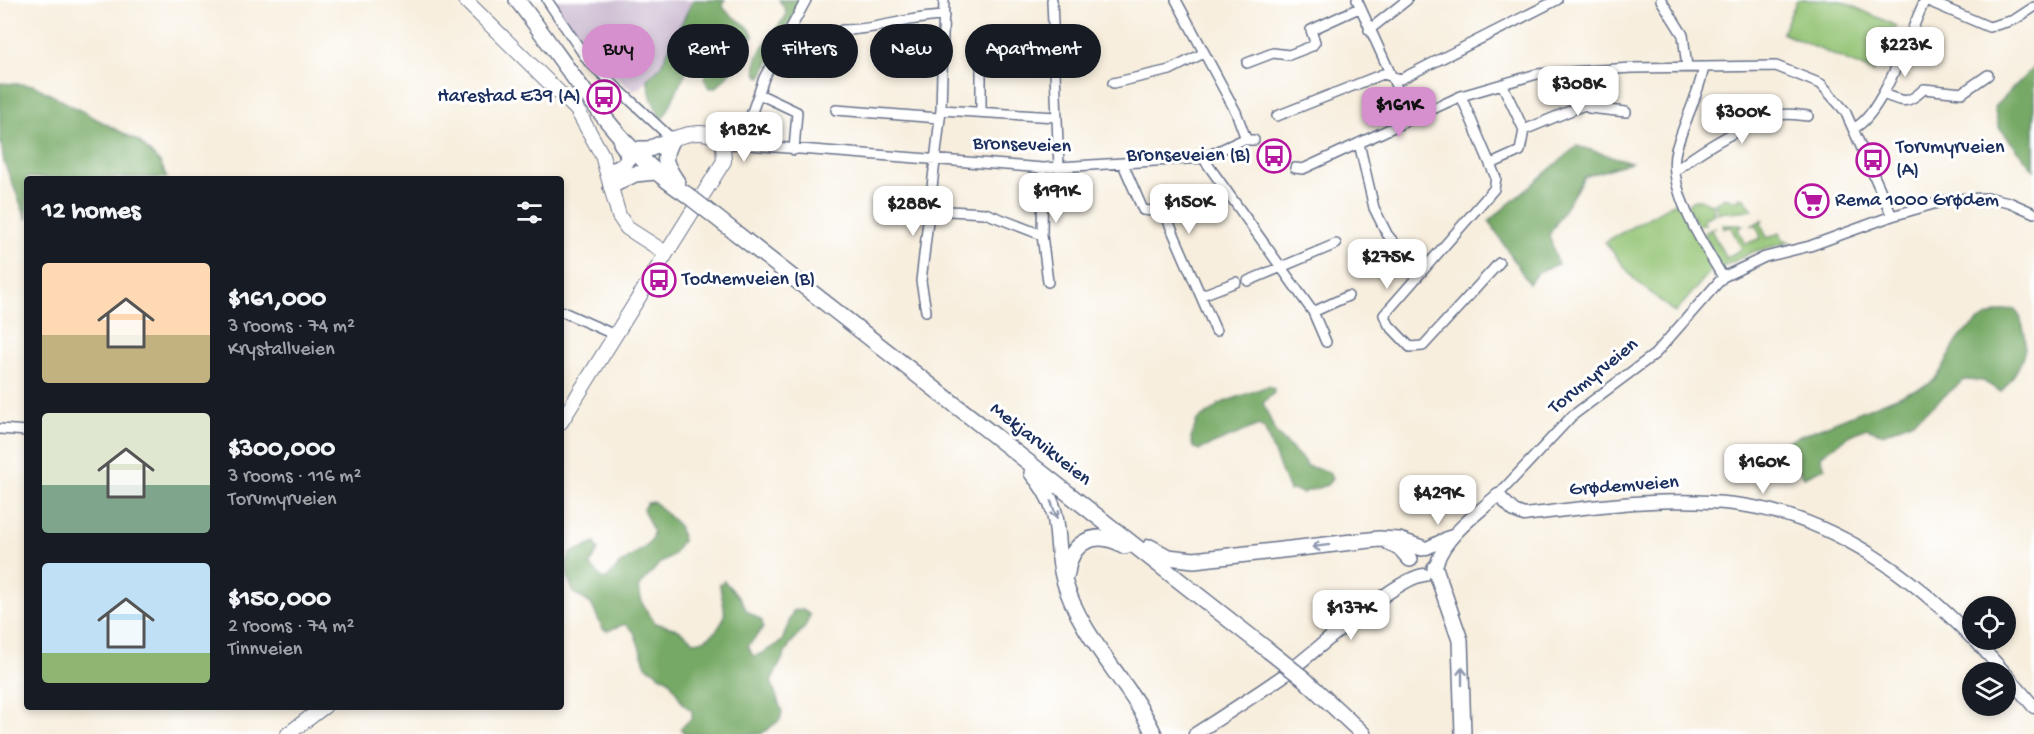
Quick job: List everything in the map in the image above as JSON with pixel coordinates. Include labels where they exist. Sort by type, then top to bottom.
[{"type":"highway","points":[[518,0],[617,132],[629,158],[625,166],[609,179]]},
{"type":"highway","points":[[545,35],[569,60],[639,151]]},
{"type":"highway","points":[[617,132],[639,151]]},
{"type":"highway","points":[[639,151],[672,139]]},
{"type":"highway","points":[[672,139],[664,152],[664,164],[683,190]]},
{"type":"highway","name":"Mekjarvikveien","points":[[639,151],[656,172],[683,190]]},
{"type":"highway","name":"Mekjarvikveien","points":[[639,151],[713,215],[1303,678],[1363,734]]},
{"type":"highway","points":[[609,179],[656,172]]},
{"type":"highway","points":[[1008,446],[1039,482],[1051,500],[1057,520],[1062,572],[1079,617],[1140,706],[1164,734]]},
{"type":"highway","points":[[1068,591],[1071,557],[1086,541],[1108,538],[1145,554]]},
{"type":"highway","points":[[1125,538],[1143,543],[1168,557],[1184,560],[1379,539],[1399,540],[1424,548]]},
{"type":"highway","points":[[1379,539],[1397,546],[1410,561]]},
{"type":"highway","points":[[1432,568],[1460,640],[1463,734]]},
{"type":"highway","points":[[1140,706],[1154,734]]},
{"type":"main road","points":[[465,0],[577,110],[596,141],[609,179],[616,210],[627,228],[666,253]]},
{"type":"main road","points":[[564,417],[722,168],[724,149],[717,138],[703,133],[672,139]]},
{"type":"main road","name":"Torvmyrveien","points":[[1432,568],[1441,553],[1461,530],[1498,495]]},
{"type":"main road","name":"Grødemveien","points":[[1498,495],[1514,511],[1524,515],[1635,503],[1704,502],[1736,504],[1798,520],[1868,551],[1888,564],[1920,588],[1962,628]]},
{"type":"main road","name":"Torvmyrveien","points":[[1424,548],[1461,530]]},
{"type":"main road","points":[[1384,595],[1410,561],[1414,552],[1424,548],[1433,552],[1432,568]]},
{"type":"main road","points":[[1410,561],[1416,573],[1432,568]]},
{"type":"main road","points":[[1195,734],[1284,675],[1384,595],[1432,568]]},
{"type":"main road","name":"Grødemveien","points":[[1984,650],[1995,662]]},
{"type":"main road","name":"Grødemveien","points":[[2016,686],[2034,707]]},
{"type":"main road","points":[[288,734],[320,710]]},
{"type":"street","points":[[546,0],[588,62],[672,139]]},
{"type":"street","points":[[744,135],[769,68],[806,0]]},
{"type":"street","points":[[926,311],[921,281],[937,161],[944,0]]},
{"type":"street","points":[[1052,0],[1059,167]]},
{"type":"street","name":"Bronseveien","points":[[724,149],[756,147],[1043,168],[1203,158],[1250,139],[1176,0]]},
{"type":"street","points":[[1370,30],[1407,0]]},
{"type":"street","points":[[1277,116],[1383,74],[1401,79],[1557,0]]},
{"type":"street","points":[[1661,0],[1683,35],[1687,67]]},
{"type":"street","points":[[1854,128],[1865,122],[1883,94],[1926,0],[1989,27],[2014,20],[2034,7]]},
{"type":"street","points":[[1247,63],[1273,53],[1289,55],[1312,46],[1315,42],[1311,30],[1358,4],[1411,119]]},
{"type":"street","points":[[858,30],[870,30],[912,18],[944,16]]},
{"type":"street","points":[[1113,83],[1170,70],[1204,53]]},
{"type":"street","points":[[1295,168],[1303,169],[1461,96],[1537,74],[1687,67],[1776,66],[1809,77],[1832,95],[1854,128],[1893,216]]},
{"type":"street","points":[[1704,67],[1675,153],[1675,172],[1682,202],[1723,277]]},
{"type":"street","points":[[1584,105],[1585,72]]},
{"type":"street","points":[[1883,94],[1905,102],[1912,100],[1924,89],[1962,93],[1988,75]]},
{"type":"street","points":[[981,78],[981,112]]},
{"type":"street","points":[[1491,164],[1520,151],[1524,130],[1502,84]]},
{"type":"street","points":[[759,94],[797,112],[794,150]]},
{"type":"street","points":[[1461,96],[1496,178],[1494,189],[1384,315],[1389,325],[1410,347],[1423,346],[1499,263]]},
{"type":"street","points":[[1584,105],[1589,108],[1626,112]]},
{"type":"street","points":[[1524,130],[1584,105]]},
{"type":"street","points":[[836,110],[940,114],[981,112],[1036,118],[1056,117]]},
{"type":"street","points":[[1675,172],[1727,136],[1778,115],[1808,116]]},
{"type":"street","points":[[1359,143],[1374,208],[1387,234],[1419,273]]},
{"type":"street","points":[[1203,158],[1279,268],[1313,312],[1326,342]]},
{"type":"street","points":[[1123,164],[1143,210],[1161,212],[1166,216],[1216,331]]},
{"type":"street","points":[[1043,168],[1042,235],[1048,282]]},
{"type":"street","name":"Torvmyrveien","points":[[1498,495],[1572,416],[1656,354],[1723,277],[1765,257],[1810,246],[1893,216],[1965,197],[2009,202],[2034,213]]},
{"type":"street","points":[[931,210],[985,213],[1042,235]]},
{"type":"street","points":[[1248,281],[1336,244]]},
{"type":"street","points":[[1202,295],[1236,282]]},
{"type":"street","points":[[1313,312],[1348,296]]},
{"type":"street","points":[[564,312],[615,335]]},
{"type":"street","points":[[0,429],[24,431]]},
{"type":"shaded area","points":[[552,0],[693,0],[681,24],[667,24],[667,53],[655,72],[655,24],[582,24],[582,44]]},
{"type":"shaded area","points":[[616,78],[650,78],[640,88],[633,91]]},
{"type":"green space","points":[[693,0],[725,0],[722,4],[725,9],[744,24],[681,24]]},
{"type":"green space","points":[[779,0],[803,0],[790,24],[780,24],[786,16],[785,9]]},
{"type":"green space","points":[[1797,0],[1839,0],[1897,26],[1873,72],[1782,33]]},
{"type":"green space","points":[[749,28],[751,31],[753,36],[749,42]]},
{"type":"green space","points":[[761,50],[761,77],[757,75],[755,67]]},
{"type":"green space","points":[[667,53],[667,78],[683,78],[669,108],[661,119],[652,100],[647,79],[655,78],[655,72]]},
{"type":"green space","points":[[2034,67],[2034,170],[1998,126],[1994,107]]},
{"type":"green space","points":[[704,78],[725,78],[716,88],[709,88]]},
{"type":"green space","points":[[0,83],[33,85],[140,142],[161,164],[166,176],[24,176],[24,212],[4,162],[0,137]]},
{"type":"green space","points":[[1577,146],[1631,162],[1584,177],[1549,235],[1558,264],[1538,272],[1529,284],[1489,221]]},
{"type":"green space","points":[[1724,197],[1738,201],[1738,197],[1744,198],[1753,210],[1718,213],[1715,204]]},
{"type":"green space","points":[[1700,199],[1713,205],[1714,214],[1703,219],[1705,224],[1698,226],[1687,206],[1692,201]]},
{"type":"green space","points":[[1678,201],[1714,267],[1675,313],[1634,279],[1605,242]]},
{"type":"green space","points":[[1764,219],[1761,223],[1767,238],[1780,233],[1783,239],[1790,242],[1752,252],[1721,268],[1704,233],[1716,227],[1711,230],[1726,258],[1742,249],[1730,226],[1724,229],[1723,225],[1743,225],[1738,229],[1745,244],[1761,238],[1756,224],[1751,226]]},
{"type":"green space","points":[[2016,309],[2024,333],[2024,353],[2016,372],[2001,392],[1983,381],[1964,380],[1915,420],[1883,434],[1866,428],[1847,437],[1823,454],[1821,457],[1825,468],[1804,477],[1787,452],[1785,442],[1929,384],[1940,372],[1965,332],[1988,316]]},
{"type":"green space","points":[[1268,386],[1274,389],[1274,393],[1263,403],[1276,433],[1307,466],[1329,472],[1332,479],[1327,485],[1302,493],[1295,490],[1289,491],[1265,430],[1259,425],[1199,450],[1193,447],[1191,439],[1197,420],[1214,410],[1219,404]]},
{"type":"green space","points":[[654,502],[678,525],[683,539],[674,554],[659,564],[638,588],[643,605],[655,623],[677,629],[696,642],[712,635],[723,620],[724,608],[720,584],[724,581],[740,598],[747,611],[762,621],[763,628],[748,646],[753,656],[763,653],[782,641],[793,611],[802,609],[810,615],[805,627],[790,644],[771,681],[782,712],[780,720],[761,734],[684,734],[681,728],[692,718],[692,711],[683,704],[670,681],[646,666],[634,632],[625,624],[607,631],[603,629],[591,604],[574,593],[567,575],[566,563],[571,553],[595,543],[598,550],[590,565],[603,579],[607,579],[619,565],[648,545],[653,531],[643,509],[647,503]]},
{"type":"place","name":"Harestad E39 (A)","points":[[604,97]]},
{"type":"place","name":"Bronseveien (B)","points":[[1274,156]]},
{"type":"place","name":"Torvmyrveien (A)","points":[[1873,160]]},
{"type":"place","name":"Rema 1000 Grødem","points":[[1812,201]]},
{"type":"place","name":"Todnemveien (B)","points":[[659,280]]}]
